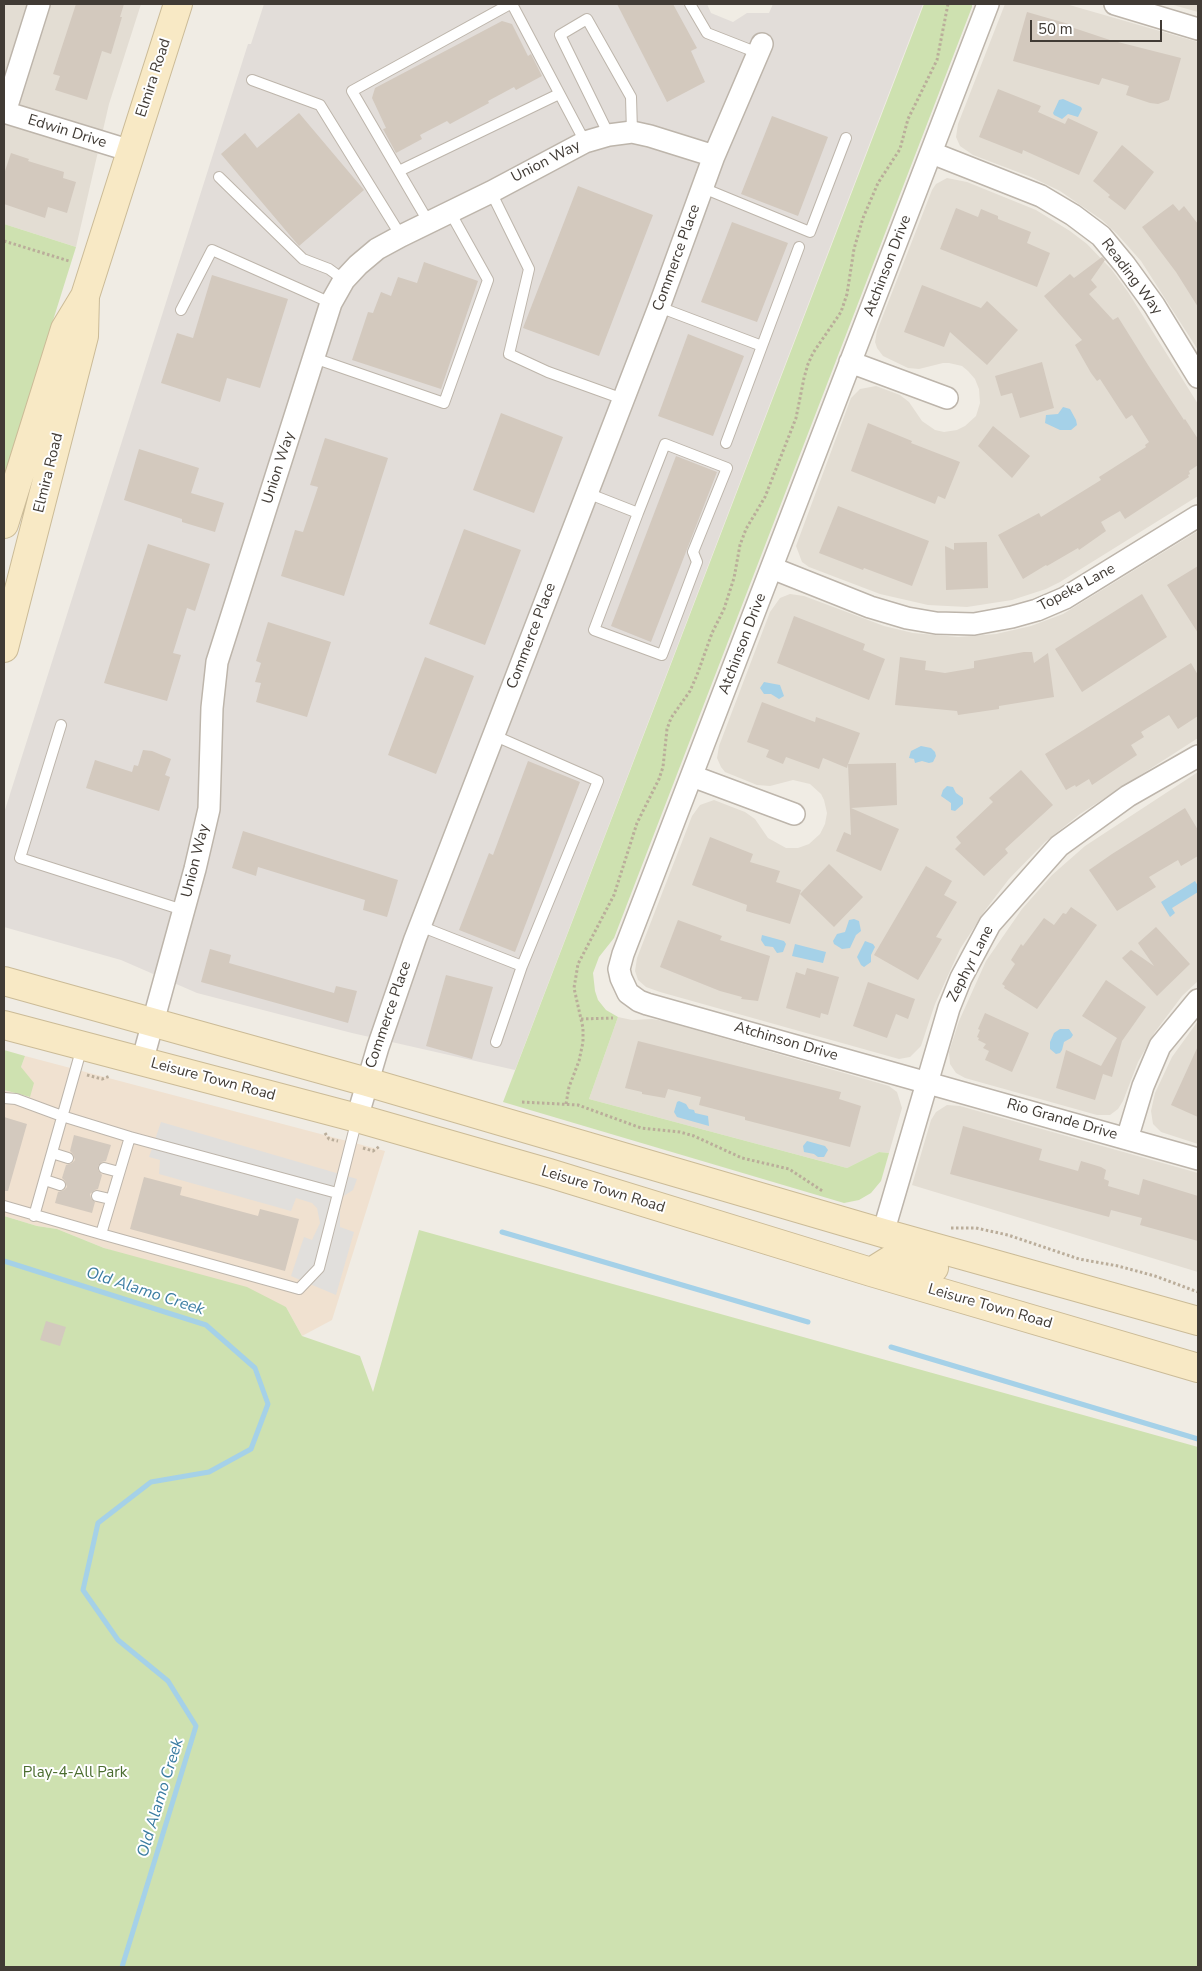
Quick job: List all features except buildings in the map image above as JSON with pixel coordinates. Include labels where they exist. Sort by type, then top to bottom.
[{"type":"main road","name":"Elmira Road","points":[[4,524],[8,491],[65,329],[85,296],[178,4]]},
{"type":"main road","name":"Elmira Road","points":[[4,648],[84,336],[85,296]]},
{"type":"main road","points":[[4,981],[366,1082],[883,1234],[1198,1321]]},
{"type":"main road","name":"Leisure Town Road","points":[[4,1025],[357,1118],[549,1173],[787,1247],[1198,1368]]},
{"type":"main road","points":[[787,1247],[810,1236],[862,1250],[883,1234]]},
{"type":"main road","points":[[871,1272],[895,1257],[1001,1286],[1040,1278]]},
{"type":"street","points":[[4,112],[39,4]]},
{"type":"street","name":"Atchinson Drive","points":[[926,1082],[639,1001],[628,993],[621,978],[620,961],[988,4]]},
{"type":"street","points":[[1115,4],[1198,29]]},
{"type":"street","name":"Commerce Place","points":[[357,1118],[366,1082],[396,990],[420,926],[659,307],[714,156],[760,48]]},
{"type":"street","name":"Edwin Drive","points":[[4,112],[131,151]]},
{"type":"street","name":"Union Way","points":[[142,1062],[202,842],[209,809],[212,708],[217,662],[331,303],[344,280],[358,265],[377,250],[401,236],[491,192],[585,142],[609,135],[632,132],[714,156]]},
{"type":"street","name":"Reading Way","points":[[932,153],[1041,196],[1073,215],[1101,236],[1154,305],[1198,377]]},
{"type":"street","points":[[850,362],[947,398]]},
{"type":"street","name":"Topeka Lane","points":[[772,568],[870,607],[907,618],[974,624],[1037,610],[1065,598],[1198,516]]},
{"type":"street","name":"Zephyr Lane","points":[[883,1234],[948,1008],[961,978],[990,924],[1060,846],[1128,796],[1198,756]]},
{"type":"street","points":[[692,776],[794,814]]},
{"type":"street","points":[[1127,1139],[1143,1086],[1160,1046],[1198,1000]]},
{"type":"street","name":"Rio Grande Drive","points":[[926,1082],[1198,1159]]},
{"type":"lane","points":[[429,223],[352,91],[511,4],[585,142]]},
{"type":"lane","points":[[690,4],[707,33],[760,48]]},
{"type":"lane","points":[[609,135],[560,35],[587,18],[631,97],[632,132]]},
{"type":"lane","points":[[252,80],[320,105],[401,236]]},
{"type":"lane","points":[[399,171],[559,94]]},
{"type":"lane","points":[[703,188],[810,232],[846,138]]},
{"type":"lane","points":[[219,176],[303,258],[328,269],[344,280]]},
{"type":"lane","points":[[491,192],[529,268],[509,354],[548,372],[623,399]]},
{"type":"lane","points":[[314,358],[444,403],[488,280],[450,212]]},
{"type":"lane","points":[[726,443],[799,247]]},
{"type":"lane","points":[[181,310],[212,250],[331,303]]},
{"type":"lane","points":[[659,307],[762,346]]},
{"type":"lane","points":[[666,444],[727,468],[693,552],[697,562],[662,655],[594,630],[638,513],[666,444]]},
{"type":"lane","points":[[587,493],[638,513]]},
{"type":"lane","points":[[62,725],[20,858],[183,910]]},
{"type":"lane","points":[[493,736],[598,781],[522,966],[496,1042]]},
{"type":"lane","points":[[420,926],[522,966]]},
{"type":"lane","points":[[34,1216],[82,1046]]},
{"type":"lane","points":[[4,1098],[16,1099],[62,1116],[130,1137],[337,1193]]},
{"type":"lane","points":[[4,1206],[34,1216],[299,1289],[319,1268],[357,1118]]},
{"type":"lane","points":[[101,1234],[130,1137]]},
{"type":"lane","points":[[52,1153],[68,1158]]},
{"type":"lane","points":[[104,1168],[118,1172]]},
{"type":"lane","points":[[45,1180],[60,1185]]},
{"type":"lane","points":[[97,1196],[110,1199]]},
{"type":"path","points":[[566,1104],[582,1050],[584,1035],[574,988],[578,964],[614,895],[637,823],[659,779],[663,767],[667,729],[671,718],[690,691],[712,633],[724,609],[734,578],[740,545],[746,529],[765,497],[796,418],[808,364],[813,353],[841,312],[847,294],[854,249],[863,218],[878,183],[900,150],[908,119],[937,60],[948,4]]},
{"type":"path","points":[[4,241],[69,260]]},
{"type":"path","points":[[581,1019],[613,1018]]},
{"type":"path","points":[[522,1102],[566,1104],[589,1108],[620,1122],[641,1128],[680,1132],[694,1136],[742,1158],[788,1169],[830,1197]]},
{"type":"path","points":[[943,1229],[968,1228],[992,1231],[1079,1258],[1155,1276],[1198,1292]]},
{"type":"shaded area","points":[[4,4],[141,4],[109,104],[76,247],[4,224]]},
{"type":"shaded area","points":[[264,4],[707,4],[711,13],[733,22],[747,13],[769,13],[773,4],[923,4],[515,1070],[352,1033],[197,993],[121,960],[4,927],[4,813],[248,44],[251,44]]},
{"type":"shaded area","points":[[1005,4],[1066,4],[1198,42],[1198,350],[1141,261],[1102,220],[1060,191],[1031,177],[973,155],[960,146],[956,137],[958,124]]},
{"type":"shaded area","points":[[1170,4],[1198,4],[1198,12]]},
{"type":"shaded area","points":[[947,178],[967,182],[1036,210],[1087,244],[1112,270],[1128,292],[1198,404],[1198,496],[1046,589],[1012,600],[967,607],[928,605],[880,594],[809,567],[802,562],[796,546],[851,398],[860,389],[876,386],[900,395],[909,402],[922,421],[935,430],[944,432],[957,430],[965,426],[976,416],[980,403],[979,389],[975,379],[962,366],[943,363],[919,369],[908,368],[883,356],[875,342],[877,331],[932,190],[936,184]]},
{"type":"shaded area","points":[[1198,531],[1198,738],[1080,814],[1045,842],[1009,879],[986,909],[960,949],[935,1004],[921,1046],[910,1057],[899,1059],[660,992],[646,987],[638,980],[635,971],[637,958],[692,816],[700,805],[714,800],[745,812],[755,819],[768,838],[786,848],[798,848],[809,844],[820,834],[825,824],[827,813],[824,800],[821,794],[810,784],[793,780],[770,786],[757,785],[725,772],[717,758],[719,746],[770,612],[780,598],[790,594],[804,596],[884,626],[913,633],[958,637],[996,634],[1031,626],[1063,614]]},
{"type":"shaded area","points":[[1198,772],[1198,981],[1182,996],[1155,1032],[1138,1062],[1118,1109],[1110,1115],[1097,1115],[965,1078],[956,1073],[950,1064],[949,1052],[959,1021],[986,961],[1022,909],[1052,875],[1085,846]]},
{"type":"shaded area","points":[[618,1017],[632,1020],[652,1019],[664,1021],[889,1086],[897,1092],[902,1108],[889,1153],[879,1152],[847,1168],[589,1099]]},
{"type":"shaded area","points":[[1198,1021],[1198,1144],[1161,1132],[1153,1124],[1151,1111],[1155,1093],[1172,1057]]},
{"type":"shaded area","points":[[25,1056],[385,1151],[332,1320],[302,1336],[286,1307],[104,1248],[57,1229],[37,1226],[4,1216],[4,1090],[29,1097],[21,1067]]},
{"type":"shaded area","points":[[947,1105],[960,1106],[1198,1173],[1198,1272],[912,1185],[931,1120],[936,1112]]},
{"type":"shaded area","points":[[161,1122],[357,1179],[353,1190],[342,1197],[340,1202],[340,1227],[354,1232],[336,1295],[291,1276],[304,1237],[312,1240],[320,1223],[317,1208],[312,1203],[296,1198],[291,1211],[159,1174],[160,1160],[149,1157]]},
{"type":"green space","points":[[924,4],[972,4],[972,7],[614,938],[599,957],[593,973],[598,1000],[606,1010],[618,1017],[589,1099],[847,1168],[879,1152],[889,1153],[881,1181],[871,1193],[859,1200],[844,1203],[503,1102]]},
{"type":"green space","points":[[4,224],[76,247],[4,477]]},
{"type":"green space","points":[[4,1050],[25,1056],[21,1067],[34,1083],[30,1097],[4,1090]]},
{"type":"green space","name":"Play-4-All Park","points":[[4,1216],[37,1226],[57,1229],[104,1248],[247,1287],[286,1307],[302,1336],[360,1356],[373,1392],[419,1230],[1198,1447],[1198,1967],[4,1967]]},
{"type":"water","points":[[1063,99],[1081,107],[1082,109],[1078,117],[1068,114],[1062,119],[1054,115],[1053,113],[1059,100]]},
{"type":"water","points":[[1063,407],[1070,409],[1076,420],[1077,425],[1071,430],[1060,430],[1045,423],[1046,415],[1058,414]]},
{"type":"water","points":[[764,682],[780,685],[784,696],[779,699],[771,694],[764,694],[760,688]]},
{"type":"water","points":[[921,746],[931,748],[935,752],[936,756],[933,762],[922,761],[915,763],[914,759],[909,758],[911,751]]},
{"type":"water","points":[[947,786],[953,787],[956,793],[963,798],[963,804],[955,811],[951,810],[951,803],[941,796]]},
{"type":"water","points":[[1195,881],[1198,886],[1198,892],[1172,908],[1175,913],[1170,917],[1161,902]]},
{"type":"water","points":[[849,920],[859,921],[861,931],[856,935],[850,948],[842,949],[834,944],[833,941],[837,934],[845,932]]},
{"type":"water","points":[[762,935],[784,941],[786,944],[783,952],[777,953],[773,947],[765,946],[761,940]]},
{"type":"water","points":[[865,941],[873,944],[875,947],[871,955],[871,962],[864,967],[857,957]]},
{"type":"water","points":[[795,944],[826,952],[823,963],[792,956]]},
{"type":"water","points":[[1060,1029],[1069,1029],[1073,1035],[1064,1042],[1060,1053],[1056,1054],[1050,1049],[1050,1042],[1054,1033]]},
{"type":"water","points":[[679,1101],[686,1104],[689,1109],[694,1110],[695,1113],[708,1116],[709,1126],[677,1117],[674,1112]]},
{"type":"water","points":[[807,1141],[825,1146],[828,1150],[824,1157],[804,1152],[803,1146]]},
{"type":"waterway","points":[[502,1232],[808,1322]]},
{"type":"waterway","name":"Old Alamo Creek","points":[[4,1261],[206,1325],[255,1368],[268,1404],[251,1449],[209,1472],[151,1482],[98,1523],[83,1590],[118,1640],[168,1681],[196,1726],[122,1967]]},
{"type":"waterway","points":[[891,1347],[1198,1439]]}]
